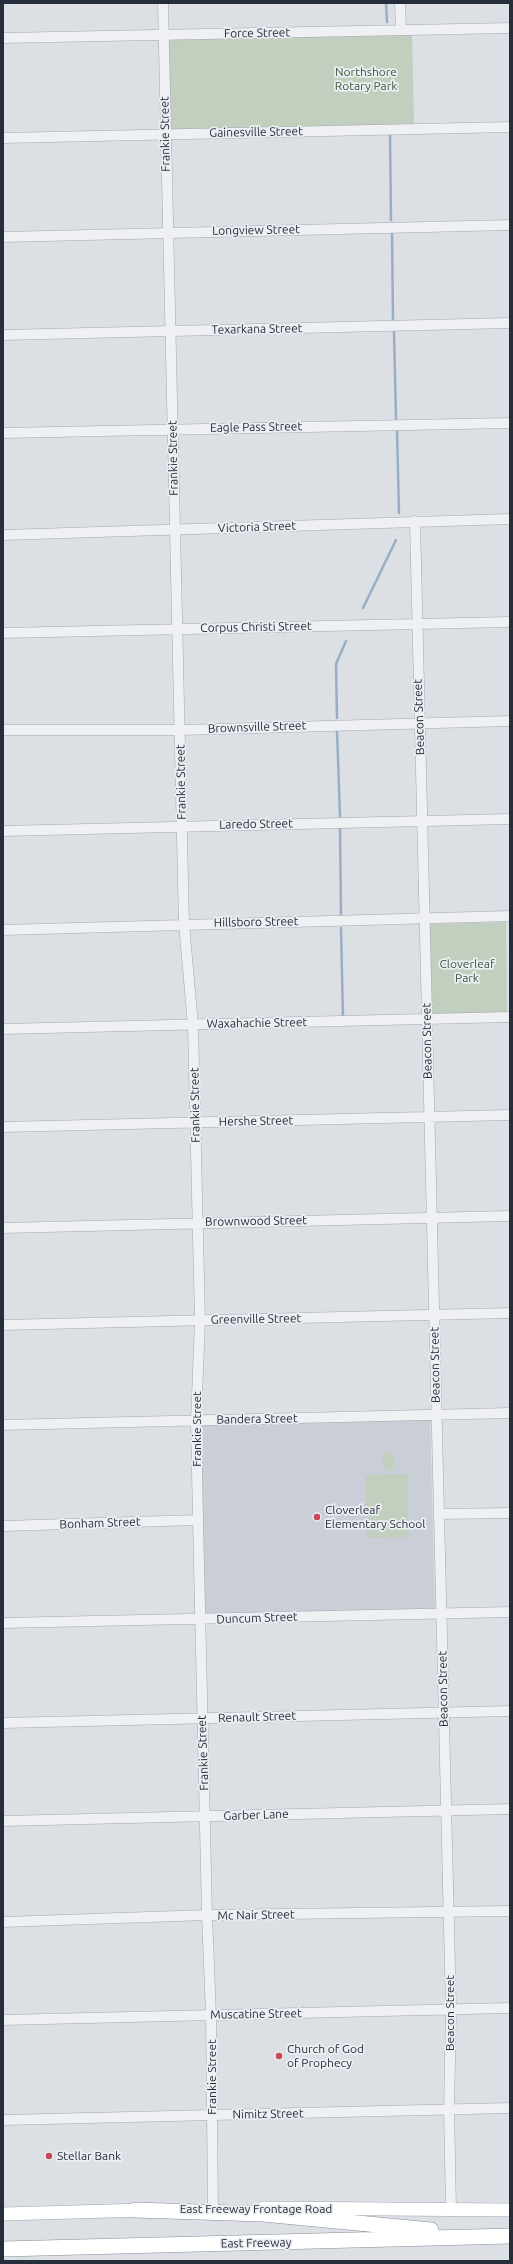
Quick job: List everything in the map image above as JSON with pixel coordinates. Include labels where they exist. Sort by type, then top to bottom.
[{"type":"highway","points":[[134,2210],[263,2214],[374,2226],[510,2236]]},
{"type":"highway","name":"East Freeway","points":[[6,2249],[510,2236]]},
{"type":"main road","name":"East Freeway Frontage Road","points":[[3,2214],[214,2208],[510,2210]]},
{"type":"main road","points":[[3,2224],[13,2221],[52,2220],[66,2212]]},
{"type":"street","name":"Frankie Street","points":[[162,3],[177,629],[181,730],[184,924],[193,1025],[198,1223],[200,1320],[196,1421],[202,1719],[211,2015],[214,2208]]},
{"type":"street","points":[[400,3],[401,30]]},
{"type":"street","name":"Force Street","points":[[3,38],[510,28]]},
{"type":"street","name":"Gainesville Street","points":[[3,138],[510,127]]},
{"type":"street","name":"Longview Street","points":[[3,237],[510,225]]},
{"type":"street","name":"Texarkana Street","points":[[3,335],[510,323]]},
{"type":"street","name":"Eagle Pass Street","points":[[3,433],[510,423]]},
{"type":"street","name":"Victoria Street","points":[[3,535],[510,518]]},
{"type":"street","name":"Beacon Street","points":[[414,521],[451,2009],[449,2110],[451,2210]]},
{"type":"street","name":"Corpus Christi Street","points":[[3,633],[510,622]]},
{"type":"street","name":"Brownsville Street","points":[[3,730],[181,730],[419,722],[510,721]]},
{"type":"street","name":"Laredo Street","points":[[3,831],[510,819]]},
{"type":"street","name":"Hillsboro Street","points":[[3,930],[510,916]]},
{"type":"street","name":"Waxahachie Street","points":[[3,1030],[510,1017]]},
{"type":"street","name":"Hershe Street","points":[[3,1128],[510,1115]]},
{"type":"street","name":"Brownwood Street","points":[[3,1228],[510,1216]]},
{"type":"street","name":"Greenville Street","points":[[3,1325],[434,1314],[510,1314]]},
{"type":"street","name":"Bandera Street","points":[[3,1425],[510,1413]]},
{"type":"street","points":[[439,1514],[510,1513]]},
{"type":"street","name":"Bonham Street","points":[[3,1526],[198,1520]]},
{"type":"street","name":"Duncum Street","points":[[3,1623],[200,1620],[441,1612],[510,1612]]},
{"type":"street","name":"Renault Street","points":[[3,1722],[202,1719],[510,1711]]},
{"type":"street","name":"Garber Lane","points":[[3,1821],[510,1809]]},
{"type":"street","name":"Mc Nair Street","points":[[3,1922],[207,1915],[510,1911]]},
{"type":"street","name":"Muscatine Street","points":[[3,2020],[510,2008]]},
{"type":"street","name":"Nimitz Street","points":[[3,2120],[510,2108]]},
{"type":"shaded area","name":"Cloverleaf Elementary School","points":[[430,1419],[435,1609],[203,1616],[199,1425]]},
{"type":"green space","name":"Northshore Rotary Park","points":[[412,33],[414,124],[173,130],[170,128],[168,42],[172,39]]},
{"type":"green space","name":"Cloverleaf Park","points":[[506,922],[507,1014],[429,1014],[426,928],[431,924]]},
{"type":"green space","points":[[385,1453],[392,1453],[394,1456],[393,1470],[385,1471],[382,1455]]},
{"type":"green space","points":[[407,1474],[409,1537],[367,1538],[365,1475]]},
{"type":"waterway","points":[[386,3],[387,22]]},
{"type":"waterway","points":[[390,134],[391,220]]},
{"type":"waterway","points":[[392,233],[393,319]]},
{"type":"waterway","points":[[394,332],[396,419]]},
{"type":"waterway","points":[[397,430],[399,513]]},
{"type":"waterway","points":[[363,608],[396,540]]},
{"type":"waterway","points":[[337,718],[336,664],[346,641]]},
{"type":"waterway","points":[[337,731],[340,816]]},
{"type":"waterway","points":[[340,829],[341,915]]},
{"type":"waterway","points":[[341,928],[343,1018]]},
{"type":"place","name":"Cloverleaf Elementary School","points":[[317,1517]]},
{"type":"place","name":"Church of God of Prophecy","points":[[279,2056]]},
{"type":"place","name":"Stellar Bank","points":[[49,2156]]}]
